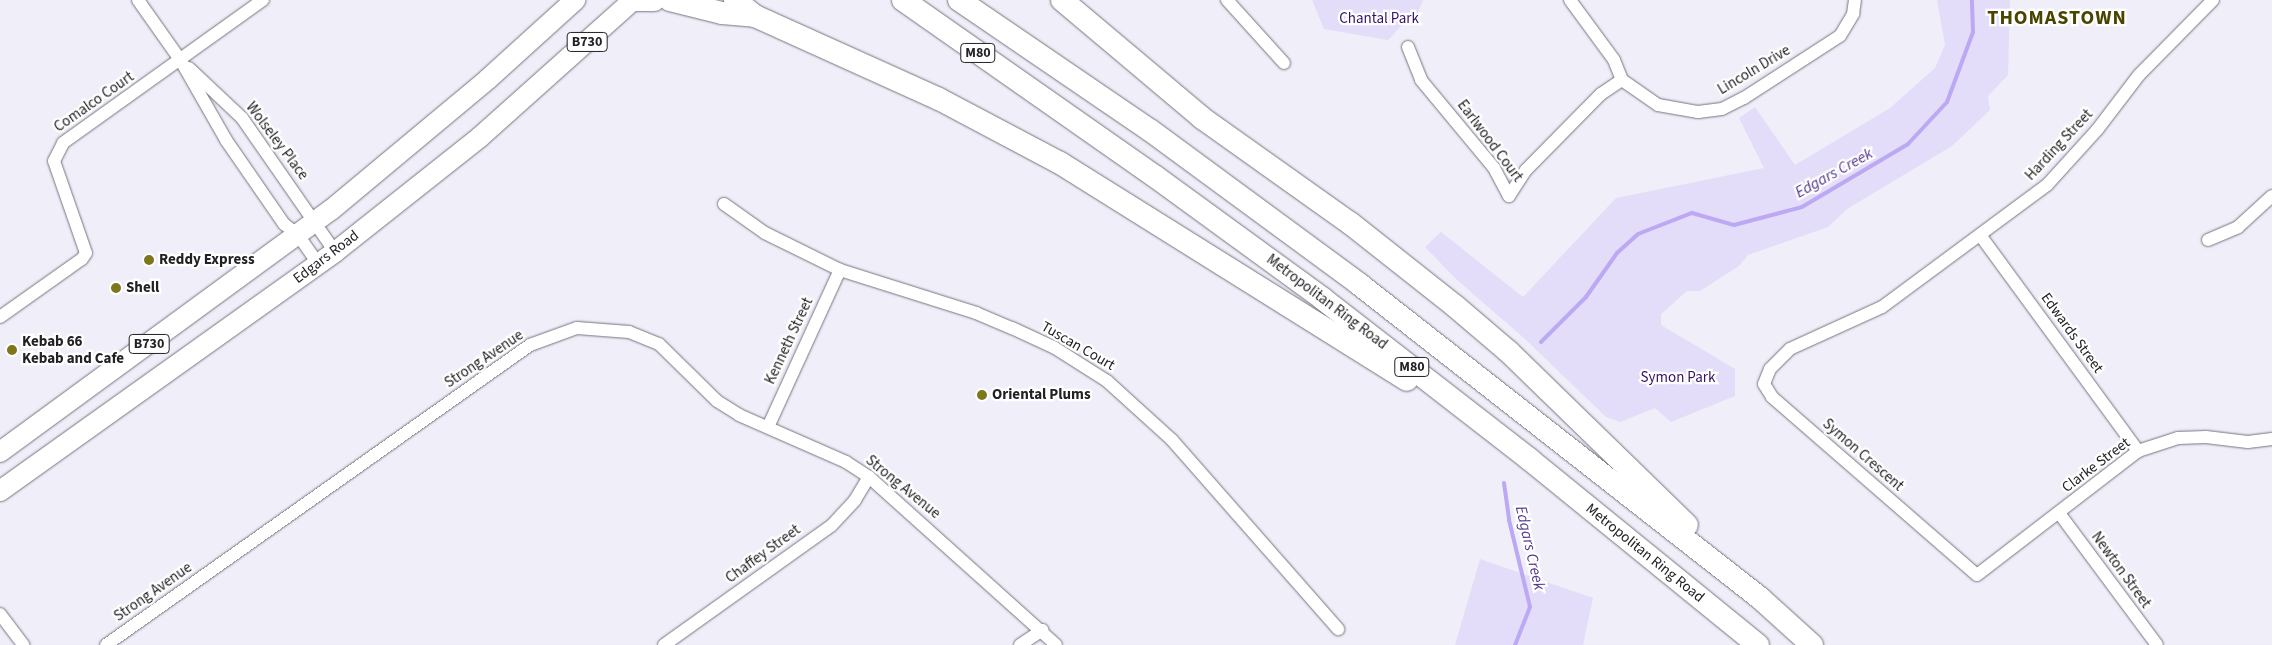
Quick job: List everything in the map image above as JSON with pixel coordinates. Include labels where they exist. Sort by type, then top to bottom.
[{"type":"highway","points":[[634,0],[654,0]]},
{"type":"highway","points":[[670,0],[722,13],[755,16]]},
{"type":"highway","points":[[735,0],[755,16],[939,99],[1060,163],[1354,345],[1529,459]]},
{"type":"highway","name":"Metropolitan Ring Road","points":[[903,0],[1236,234],[1529,459],[1758,645]]},
{"type":"highway","name":"M80","points":[[959,0],[1143,126],[1327,260],[1760,598],[1812,645]]},
{"type":"highway","points":[[1062,0],[1202,118],[1350,223],[1482,329],[1760,598]]},
{"type":"main road","name":"B730","points":[[0,452],[316,221],[488,79],[575,0]]},
{"type":"main road","name":"Edgars Road","points":[[0,491],[335,252],[480,137],[634,0]]},
{"type":"street","name":"Wolseley Place","points":[[138,0],[181,61],[226,140],[284,224],[298,235],[318,264]]},
{"type":"street","points":[[181,61],[264,0]]},
{"type":"street","points":[[1227,0],[1284,63]]},
{"type":"street","points":[[1570,0],[1614,60],[1622,80]]},
{"type":"street","name":"Lincoln Drive","points":[[1622,80],[1658,105],[1698,112],[1722,109],[1840,36],[1853,14],[1855,0]]},
{"type":"street","name":"Harding Street","points":[[1882,307],[2048,185],[2097,130],[2139,76],[2213,0]]},
{"type":"street","name":"Earlwood Court","points":[[1408,47],[1421,80],[1494,168],[1509,196],[1526,170],[1601,94],[1622,80]]},
{"type":"street","name":"Wolseley Place","points":[[181,61],[242,118],[316,221],[335,252]]},
{"type":"street","name":"Comalco Court","points":[[0,317],[82,259],[86,252],[54,161],[60,147],[181,61]]},
{"type":"street","points":[[2208,240],[2238,227],[2272,196]]},
{"type":"street","name":"Tuscan Court","points":[[724,204],[764,233],[840,270],[985,317],[1055,348],[1107,380],[1172,440],[1338,629]]},
{"type":"street","name":"Edwards Street","points":[[1980,235],[2138,451]]},
{"type":"street","name":"Kenneth Street","points":[[768,427],[840,270]]},
{"type":"street","name":"Symon Crescent","points":[[1882,307],[1790,349],[1770,369],[1764,384],[1772,397],[1977,575],[2059,513]]},
{"type":"street","name":"Strong Avenue","points":[[106,645],[530,345],[577,328],[629,332],[659,344],[716,401],[739,415],[846,462],[869,477],[1042,630],[1056,645]]},
{"type":"street","name":"Clarke Street","points":[[2059,513],[2138,451],[2178,438],[2206,437],[2248,442],[2272,440]]},
{"type":"street","name":"Chaffey Street","points":[[664,645],[832,524],[855,500],[869,477]]},
{"type":"street","name":"Newton Street","points":[[2059,513],[2157,645]]},
{"type":"street","points":[[0,614],[23,645]]},
{"type":"street","points":[[1020,645],[1042,630]]},
{"type":"green space","name":"Chantal Park","points":[[1312,0],[1423,0],[1414,22],[1402,25],[1388,40],[1324,29]]},
{"type":"green space","name":"Symon Park","points":[[1937,0],[2010,0],[2008,75],[1988,96],[1990,110],[1952,146],[1847,209],[1828,227],[1748,255],[1739,266],[1700,291],[1687,291],[1661,314],[1661,325],[1735,369],[1735,396],[1671,422],[1655,408],[1620,422],[1606,417],[1525,339],[1456,279],[1425,247],[1441,232],[1523,297],[1616,198],[1764,168],[1739,118],[1755,107],[1795,165],[1890,108],[1935,68],[1945,45]]},
{"type":"green space","points":[[1480,559],[1593,598],[1583,645],[1455,645]]},
{"type":"waterway","name":"Edgars Creek","points":[[1541,342],[1586,297],[1617,253],[1638,234],[1692,213],[1734,225],[1802,207],[1908,144],[1947,102],[1973,32],[1972,0]]},
{"type":"waterway","name":"Edgars Creek","points":[[1504,483],[1509,520],[1530,607],[1515,645]]},
{"type":"place","name":"Reddy Express","points":[[149,260]]},
{"type":"place","name":"Shell","points":[[116,288]]},
{"type":"place","name":"Kebab 66 Kebab and Cafe","points":[[12,350]]},
{"type":"place","name":"Oriental Plums","points":[[982,395]]},
{"type":"district","name":"THOMASTOWN","points":[[2057,18]]}]
